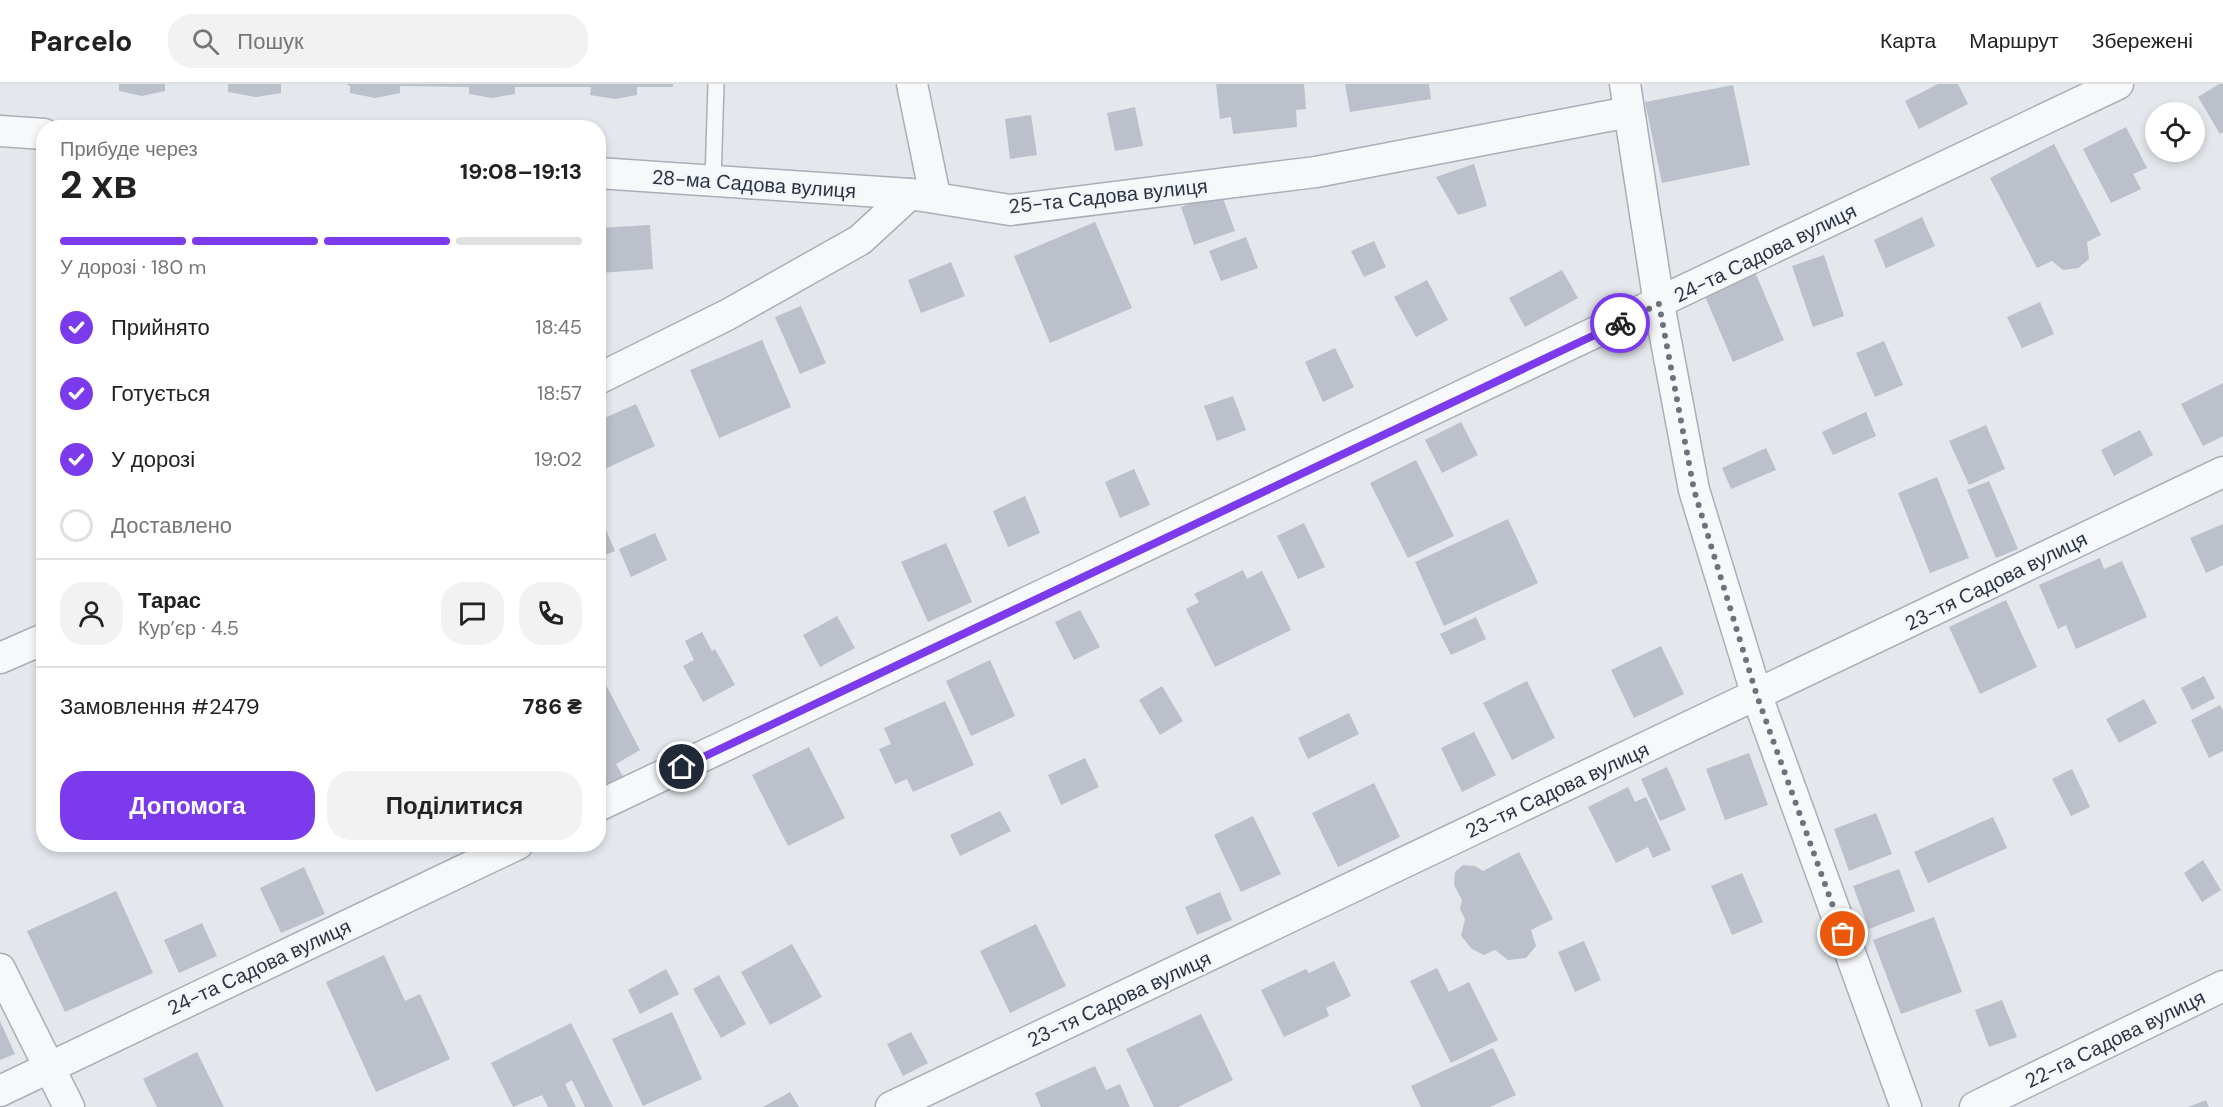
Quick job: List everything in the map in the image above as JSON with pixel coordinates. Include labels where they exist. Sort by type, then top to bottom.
[{"type":"street","points":[[606,375],[727,315],[860,240],[922,195],[912,84]]},
{"type":"street","name":"24-та Садова вулиця","points":[[606,802],[2118,84]]},
{"type":"street","points":[[1627,98],[1659,304],[1694,490],[1757,696],[1906,1107]]},
{"type":"street","name":"25-та Садова вулиця","points":[[922,195],[1010,210],[1316,172],[1627,98]]},
{"type":"street","points":[[0,131],[36,133]]},
{"type":"street","name":"28-ма Садова вулиця","points":[[606,174],[922,195]]},
{"type":"street","name":"23-тя Садова вулиця","points":[[891,1107],[2223,472]]},
{"type":"street","points":[[0,658],[36,642]]},
{"type":"street","name":"24-та Садова вулиця","points":[[0,1091],[501,852]]},
{"type":"street","points":[[0,969],[69,1107]]},
{"type":"street","name":"22-га Садова вулиця","points":[[1975,1107],[2223,986]]},
{"type":"lane","points":[[713,181],[716,84]]},
{"type":"building","points":[[119,84],[165,84],[165,91],[142,96],[119,91]]},
{"type":"building","points":[[228,84],[281,84],[281,93],[256,97],[228,92]]},
{"type":"building","points":[[346,84],[673,84],[673,87],[637,87],[637,95],[615,99],[590,95],[591,87],[515,87],[515,94],[492,98],[469,94],[469,87],[400,86],[400,93],[375,98],[350,93],[350,86]]},
{"type":"building","points":[[1216,84],[1304,84],[1306,109],[1296,110],[1297,127],[1233,134],[1231,117],[1220,119]]},
{"type":"building","points":[[1345,84],[1429,84],[1431,99],[1350,112]]},
{"type":"building","points":[[1938,84],[1958,84],[1968,104],[1919,129],[1905,101]]},
{"type":"building","points":[[2219,84],[2223,84],[2223,132],[2220,134],[2205,109],[2205,102],[2201,102],[2198,97]]},
{"type":"building","points":[[1733,85],[1750,165],[1662,183],[1645,102]]},
{"type":"building","points":[[1135,107],[1143,146],[1115,151],[1107,113]]},
{"type":"building","points":[[1031,115],[1037,155],[1010,159],[1005,119]]},
{"type":"building","points":[[2126,127],[2147,168],[2133,174],[2141,189],[2111,203],[2083,149]]},
{"type":"building","points":[[2054,144],[2101,235],[2087,242],[2089,259],[2078,268],[2063,270],[2052,261],[2037,268],[1990,178]]},
{"type":"building","points":[[1474,164],[1487,206],[1458,215],[1436,177]]},
{"type":"building","points":[[1221,193],[1235,231],[1194,245],[1181,207]]},
{"type":"building","points":[[1922,217],[1935,246],[1886,268],[1874,240]]},
{"type":"building","points":[[1095,222],[1132,308],[1050,343],[1014,256]]},
{"type":"building","points":[[650,225],[653,269],[606,273],[606,228]]},
{"type":"building","points":[[1246,237],[1258,268],[1221,281],[1209,251]]},
{"type":"building","points":[[1374,241],[1386,267],[1364,277],[1351,251]]},
{"type":"building","points":[[1824,255],[1844,316],[1813,327],[1792,266]]},
{"type":"building","points":[[951,262],[965,296],[921,313],[908,280]]},
{"type":"building","points":[[1752,265],[1784,340],[1733,362],[1701,287]]},
{"type":"building","points":[[1562,270],[1578,298],[1525,327],[1509,298]]},
{"type":"building","points":[[1427,280],[1448,320],[1416,337],[1394,297]]},
{"type":"building","points":[[2040,302],[2054,334],[2022,348],[2007,317]]},
{"type":"building","points":[[801,306],[826,363],[800,374],[775,317]]},
{"type":"building","points":[[762,340],[791,407],[719,438],[690,370]]},
{"type":"building","points":[[1884,341],[1903,385],[1875,397],[1856,353]]},
{"type":"building","points":[[1335,348],[1354,387],[1323,402],[1305,362]]},
{"type":"building","points":[[2223,383],[2223,436],[2203,446],[2181,404]]},
{"type":"building","points":[[1233,396],[1246,430],[1217,441],[1204,406]]},
{"type":"building","points":[[636,404],[655,446],[606,468],[606,417]]},
{"type":"building","points":[[1866,412],[1876,436],[1833,455],[1822,432]]},
{"type":"building","points":[[1461,422],[1478,455],[1442,473],[1425,440]]},
{"type":"building","points":[[1986,425],[2005,469],[1969,485],[1949,441]]},
{"type":"building","points":[[2140,430],[2153,455],[2114,476],[2101,450]]},
{"type":"building","points":[[1766,448],[1776,470],[1731,489],[1722,468]]},
{"type":"building","points":[[1416,460],[1454,536],[1408,558],[1370,483]]},
{"type":"building","points":[[1134,469],[1150,505],[1120,518],[1105,482]]},
{"type":"building","points":[[1937,477],[1969,558],[1930,573],[1898,493]]},
{"type":"building","points":[[1989,481],[2018,549],[1996,558],[1967,490]]},
{"type":"building","points":[[1025,496],[1040,533],[1008,547],[993,511]]},
{"type":"building","points":[[1508,519],[1538,583],[1444,626],[1415,562]]},
{"type":"building","points":[[1304,523],[1325,567],[1298,579],[1277,536]]},
{"type":"building","points":[[2223,524],[2223,565],[2206,573],[2190,538]]},
{"type":"building","points":[[606,530],[615,551],[606,555]]},
{"type":"building","points":[[655,533],[667,560],[631,577],[619,549]]},
{"type":"building","points":[[946,543],[972,602],[928,622],[901,562]]},
{"type":"building","points":[[2100,558],[2104,569],[2122,561],[2147,617],[2076,649],[2066,625],[2058,629],[2039,585]]},
{"type":"building","points":[[1243,570],[1247,579],[1262,571],[1291,630],[1215,667],[1186,609],[1199,602],[1194,594]]},
{"type":"building","points":[[2006,600],[2037,667],[1980,694],[1949,627]]},
{"type":"building","points":[[1080,610],[1100,647],[1074,660],[1055,622]]},
{"type":"building","points":[[837,616],[855,648],[820,667],[803,635]]},
{"type":"building","points":[[1476,617],[1486,639],[1451,655],[1440,634]]},
{"type":"building","points":[[702,632],[712,651],[715,649],[735,685],[703,702],[683,666],[694,660],[685,641]]},
{"type":"building","points":[[1661,646],[1684,694],[1634,718],[1611,670]]},
{"type":"building","points":[[990,660],[1015,716],[971,736],[946,681]]},
{"type":"building","points":[[2204,676],[2215,698],[2192,710],[2181,688]]},
{"type":"building","points":[[1527,681],[1555,738],[1512,760],[1483,703]]},
{"type":"building","points":[[606,685],[640,750],[616,764],[624,778],[606,787]]},
{"type":"building","points":[[1162,686],[1183,721],[1160,735],[1139,700]]},
{"type":"building","points":[[2144,699],[2157,723],[2119,743],[2106,719]]},
{"type":"building","points":[[945,701],[974,765],[913,792],[907,779],[895,784],[879,749],[891,744],[884,728]]},
{"type":"building","points":[[2220,705],[2223,711],[2223,751],[2209,758],[2191,720]]},
{"type":"building","points":[[1349,713],[1359,734],[1308,759],[1298,738]]},
{"type":"building","points":[[1474,732],[1496,775],[1462,792],[1441,748]]},
{"type":"building","points":[[809,747],[845,818],[788,846],[752,775]]},
{"type":"building","points":[[1749,753],[1768,805],[1725,820],[1706,769]]},
{"type":"building","points":[[1085,758],[1099,787],[1061,805],[1048,775]]},
{"type":"building","points":[[1667,767],[1686,810],[1660,821],[1641,779]]},
{"type":"building","points":[[2072,769],[2090,807],[2071,816],[2052,779]]},
{"type":"building","points":[[1374,783],[1400,837],[1338,867],[1312,813]]},
{"type":"building","points":[[1628,787],[1635,802],[1646,797],[1671,850],[1653,858],[1648,847],[1616,863],[1588,807]]},
{"type":"building","points":[[1000,811],[1011,831],[960,856],[950,835]]},
{"type":"building","points":[[1876,813],[1892,854],[1849,871],[1834,829]]},
{"type":"building","points":[[1253,816],[1281,874],[1241,892],[1214,835]]},
{"type":"building","points":[[1993,817],[2007,848],[1928,883],[1914,852]]},
{"type":"building","points":[[1519,852],[1553,919],[1531,930],[1536,946],[1526,958],[1508,960],[1495,950],[1484,955],[1472,949],[1461,936],[1465,919],[1460,909],[1462,900],[1454,885],[1455,872],[1463,865],[1475,866],[1483,871]]},
{"type":"building","points":[[2203,860],[2221,890],[2202,902],[2184,873]]},
{"type":"building","points":[[304,867],[325,914],[281,933],[260,888]]},
{"type":"building","points":[[1899,869],[1915,911],[1869,929],[1853,886]]},
{"type":"building","points":[[1742,873],[1763,922],[1732,935],[1711,886]]},
{"type":"building","points":[[116,891],[153,973],[65,1012],[27,931]]},
{"type":"building","points":[[1220,892],[1232,920],[1197,935],[1185,907]]},
{"type":"building","points":[[1934,917],[1962,992],[1901,1014],[1873,940]]},
{"type":"building","points":[[202,923],[217,956],[179,973],[164,940]]},
{"type":"building","points":[[1036,924],[1066,986],[1010,1013],[980,951]]},
{"type":"building","points":[[1584,941],[1601,980],[1575,992],[1558,952]]},
{"type":"building","points":[[792,944],[822,997],[770,1025],[741,972]]},
{"type":"building","points":[[384,955],[405,1001],[420,994],[450,1059],[376,1092],[326,982]]},
{"type":"building","points":[[1334,961],[1351,996],[1326,1008],[1329,1016],[1284,1037],[1261,990],[1306,969],[1309,973]]},
{"type":"building","points":[[1437,968],[1449,992],[1469,982],[1498,1040],[1451,1063],[1410,981]]},
{"type":"building","points":[[666,969],[679,994],[640,1014],[628,990]]},
{"type":"building","points":[[719,975],[746,1024],[721,1038],[693,989]]},
{"type":"building","points":[[2002,1000],[2017,1037],[1989,1047],[1975,1010]]},
{"type":"building","points":[[672,1012],[702,1079],[643,1106],[612,1039]]},
{"type":"building","points":[[1201,1014],[1233,1080],[1178,1107],[1154,1107],[1126,1049]]},
{"type":"building","points":[[0,1021],[15,1054],[0,1060]]},
{"type":"building","points":[[571,1023],[613,1107],[585,1107],[572,1080],[565,1084],[576,1107],[548,1107],[542,1095],[513,1107],[491,1063]]},
{"type":"building","points":[[911,1032],[928,1063],[903,1076],[887,1044]]},
{"type":"building","points":[[1493,1048],[1516,1095],[1490,1107],[1421,1107],[1411,1086]]},
{"type":"building","points":[[197,1052],[224,1107],[157,1107],[143,1079]]},
{"type":"building","points":[[1095,1066],[1106,1090],[1120,1084],[1130,1107],[1041,1107],[1035,1093]]},
{"type":"building","points":[[790,1092],[799,1107],[763,1107]]},
{"type":"building","points":[[2206,1100],[2209,1107],[2188,1107]]},
{"type":"way so far","points":[[1620,323],[1659,304],[1694,490],[1757,696],[1843,934]]},
{"type":"route","points":[[682,767],[1620,323]]}]
